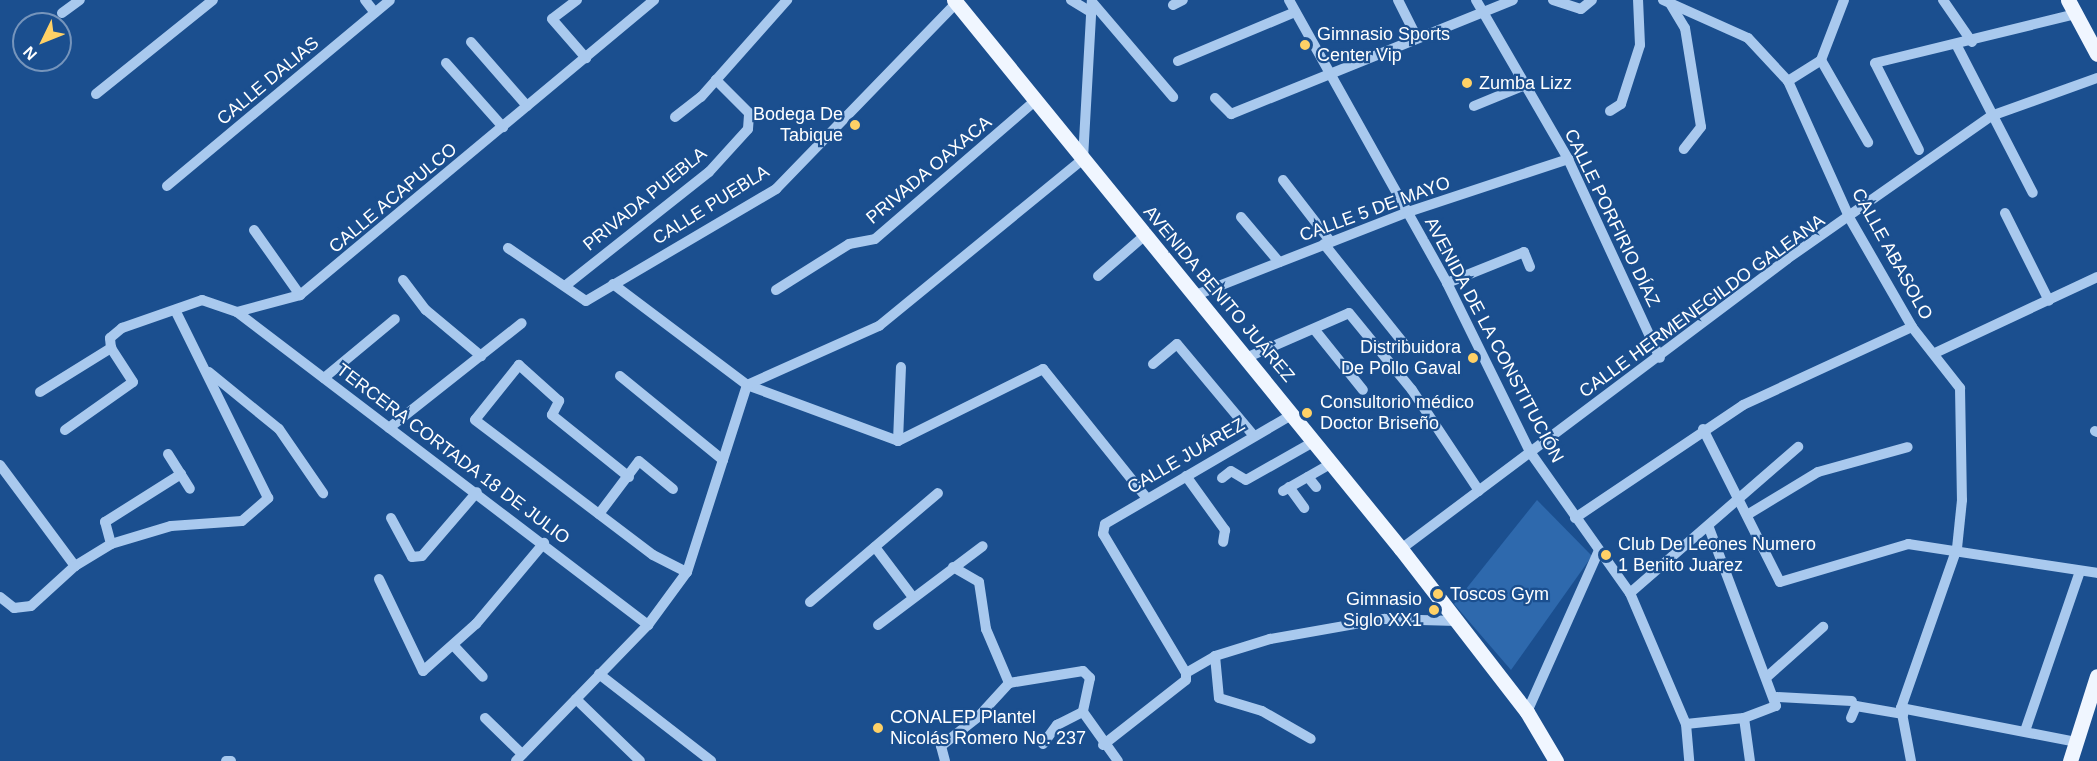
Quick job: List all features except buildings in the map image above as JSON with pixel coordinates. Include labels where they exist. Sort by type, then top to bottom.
[{"type":"main road","points":[[2068,0],[2097,54]]},
{"type":"main road","name":"AVENIDA BENITO JUÁREZ","points":[[955,1],[1144,236],[1248,357],[1401,549],[1527,712],[1557,760]]},
{"type":"main road","points":[[2070,761],[2097,676]]},
{"type":"street","points":[[63,12],[80,0]]},
{"type":"street","points":[[96,94],[213,0]]},
{"type":"street","points":[[364,0],[375,13]]},
{"type":"street","name":"CALLE DALIAS","points":[[166,186],[390,0]]},
{"type":"street","points":[[577,0],[552,19],[586,58]]},
{"type":"street","name":"CALLE ACAPULCO","points":[[237,312],[300,295],[654,0]]},
{"type":"street","points":[[675,117],[716,80],[787,0]]},
{"type":"street","points":[[1071,0],[1092,5],[1173,97]]},
{"type":"street","name":"AVENIDA DE LA CONSTITUCIÓN","points":[[1289,0],[1447,283],[1530,452],[1630,593],[1686,724],[1689,761]]},
{"type":"street","points":[[1398,0],[1417,38]]},
{"type":"street","name":"CALLE PORFIRIO DÍAZ","points":[[1476,0],[1568,159],[1660,358]]},
{"type":"street","points":[[1215,98],[1231,114],[1330,72],[1513,0]]},
{"type":"street","points":[[1553,0],[1581,9],[1592,0]]},
{"type":"street","points":[[1610,111],[1621,104],[1640,45],[1638,0]]},
{"type":"street","points":[[1788,81],[1821,60],[1844,0]]},
{"type":"street","points":[[1943,0],[1972,42]]},
{"type":"street","name":"CALLE PUEBLA","points":[[508,248],[586,301],[776,189],[955,1]]},
{"type":"street","points":[[1667,2],[1685,28],[1701,127],[1684,149]]},
{"type":"street","name":"CALLE ABASOLO","points":[[1667,2],[1748,38],[1788,81],[1850,219],[1912,327],[1935,353],[1960,388],[1962,500],[1957,548],[1902,711],[1911,761]]},
{"type":"street","points":[[484,718],[519,757],[648,625],[687,572],[747,385],[879,326],[1083,159],[1092,5]]},
{"type":"street","points":[[1178,61],[1233,40],[1295,12]]},
{"type":"street","points":[[1919,150],[1875,63],[1956,46],[2076,14]]},
{"type":"street","points":[[471,42],[527,106]]},
{"type":"street","points":[[1956,46],[2033,193]]},
{"type":"street","points":[[1821,60],[1868,142]]},
{"type":"street","points":[[446,63],[503,127]]},
{"type":"street","name":"CALLE HERMENEGILDO GALEANA","points":[[1401,549],[1660,358],[1787,260],[1850,219],[1991,116],[2097,78]]},
{"type":"street","name":"PRIVADA PUEBLA","points":[[565,286],[709,172],[748,129],[749,113],[716,80]]},
{"type":"street","points":[[1474,106],[1525,85]]},
{"type":"street","name":"PRIVADA OAXACA","points":[[776,290],[849,244],[875,239],[1036,100]]},
{"type":"street","name":"CALLE 5 DE MAYO","points":[[1196,295],[1408,212],[1568,159]]},
{"type":"street","points":[[1283,180],[1405,345]]},
{"type":"street","points":[[2005,213],[2049,301]]},
{"type":"street","points":[[1241,217],[1279,262]]},
{"type":"street","points":[[254,230],[300,295]]},
{"type":"street","points":[[1098,276],[1144,236]]},
{"type":"street","points":[[1447,283],[1524,252],[1530,267]]},
{"type":"street","points":[[1935,353],[2097,277]]},
{"type":"street","points":[[403,280],[426,310],[481,356]]},
{"type":"street","points":[[613,284],[747,385],[898,441],[1043,369],[1145,496]]},
{"type":"street","points":[[65,430],[133,382],[111,348],[110,338],[122,328],[176,312],[201,300],[237,312]]},
{"type":"street","points":[[0,598],[14,608],[31,606],[75,566],[111,544],[171,526],[242,521],[268,498],[176,312]]},
{"type":"street","name":"TERCERA CORTADA 18 DE JULIO","points":[[237,312],[544,543],[648,625]]},
{"type":"street","points":[[1248,357],[1349,313],[1412,390],[1479,491]]},
{"type":"street","points":[[324,378],[395,319]]},
{"type":"street","points":[[389,428],[522,323]]},
{"type":"street","points":[[1575,518],[1703,429],[1782,384],[1912,327]]},
{"type":"street","points":[[1314,329],[1363,390]]},
{"type":"street","points":[[1153,364],[1177,344],[1254,436]]},
{"type":"street","points":[[40,392],[111,348]]},
{"type":"street","points":[[628,477],[552,415],[559,401],[519,365],[475,420],[599,514],[687,572]]},
{"type":"street","points":[[898,441],[901,366]]},
{"type":"street","points":[[204,368],[279,429],[323,493]]},
{"type":"street","points":[[620,376],[723,460]]},
{"type":"street","name":"CALLE JUÁREZ","points":[[1186,673],[1103,534],[1105,524],[1145,496],[1186,476],[1293,414]]},
{"type":"street","points":[[1703,429],[1780,582],[1908,544],[1957,548],[2097,573]]},
{"type":"street","points":[[1222,478],[1231,471],[1246,480],[1315,441]]},
{"type":"street","points":[[1630,593],[1709,528],[1738,499],[1798,447]]},
{"type":"street","points":[[1747,515],[1818,472],[1908,447]]},
{"type":"street","points":[[168,454],[190,489]]},
{"type":"street","points":[[599,514],[639,461],[673,489]]},
{"type":"street","points":[[1304,508],[1286,489],[1332,463]]},
{"type":"street","points":[[0,465],[75,566]]},
{"type":"street","points":[[111,544],[105,522],[181,474]]},
{"type":"street","points":[[1186,476],[1225,530],[1223,542]]},
{"type":"street","points":[[1308,477],[1316,487]]},
{"type":"street","points":[[391,518],[412,557],[422,556],[477,492]]},
{"type":"street","points":[[810,602],[938,493]]},
{"type":"street","points":[[1686,724],[1744,718],[1771,711],[1777,697],[1709,528]]},
{"type":"street","points":[[379,579],[423,671],[454,646],[544,543]]},
{"type":"street","points":[[878,626],[912,596],[982,546]]},
{"type":"street","points":[[875,547],[912,596]]},
{"type":"street","points":[[1527,712],[1599,550]]},
{"type":"street","points":[[953,567],[979,582],[986,629],[1009,683]]},
{"type":"street","points":[[2025,731],[2080,571]]},
{"type":"street","points":[[1103,745],[1186,680],[1186,673],[1215,656],[1270,639],[1384,618],[1457,621]]},
{"type":"street","points":[[1768,675],[1823,627]]},
{"type":"street","points":[[454,646],[483,677]]},
{"type":"street","points":[[1215,656],[1219,698],[1262,711],[1311,739]]},
{"type":"street","points":[[945,761],[941,747],[978,717],[1009,683],[1088,673],[1083,712],[1103,745],[1118,761]]},
{"type":"street","points":[[599,674],[711,761]]},
{"type":"street","points":[[1777,697],[1852,700]]},
{"type":"street","points":[[576,699],[640,761]]},
{"type":"street","points":[[1851,718],[1856,706],[2025,731],[2076,742]]},
{"type":"street","points":[[1043,744],[1057,725],[1083,712]]},
{"type":"street","points":[[1744,718],[1750,761]]},
{"type":"street","points":[[226,761],[231,761]]},
{"type":"shaded area","points":[[1537,500],[1592,556],[1511,670],[1454,604]]},
{"type":"place","name":"Gimnasio Sports Center Vip","points":[[1305,45]]},
{"type":"place","name":"Zumba Lizz","points":[[1467,83]]},
{"type":"place","name":"Bodega De Tabique","points":[[855,125]]},
{"type":"place","name":"Distribuidora De Pollo Gaval","points":[[1473,358]]},
{"type":"place","name":"Consultorio médico Doctor Briseño","points":[[1307,413]]},
{"type":"place","name":"Club De Leones Numero 1 Benito Juarez","points":[[1606,555]]},
{"type":"place","name":"Toscos Gym","points":[[1438,594]]},
{"type":"place","name":"Gimnasio Siglo XX1","points":[[1434,610]]},
{"type":"place","name":"CONALEP Plantel Nicolás Romero No. 237","points":[[878,728]]}]
